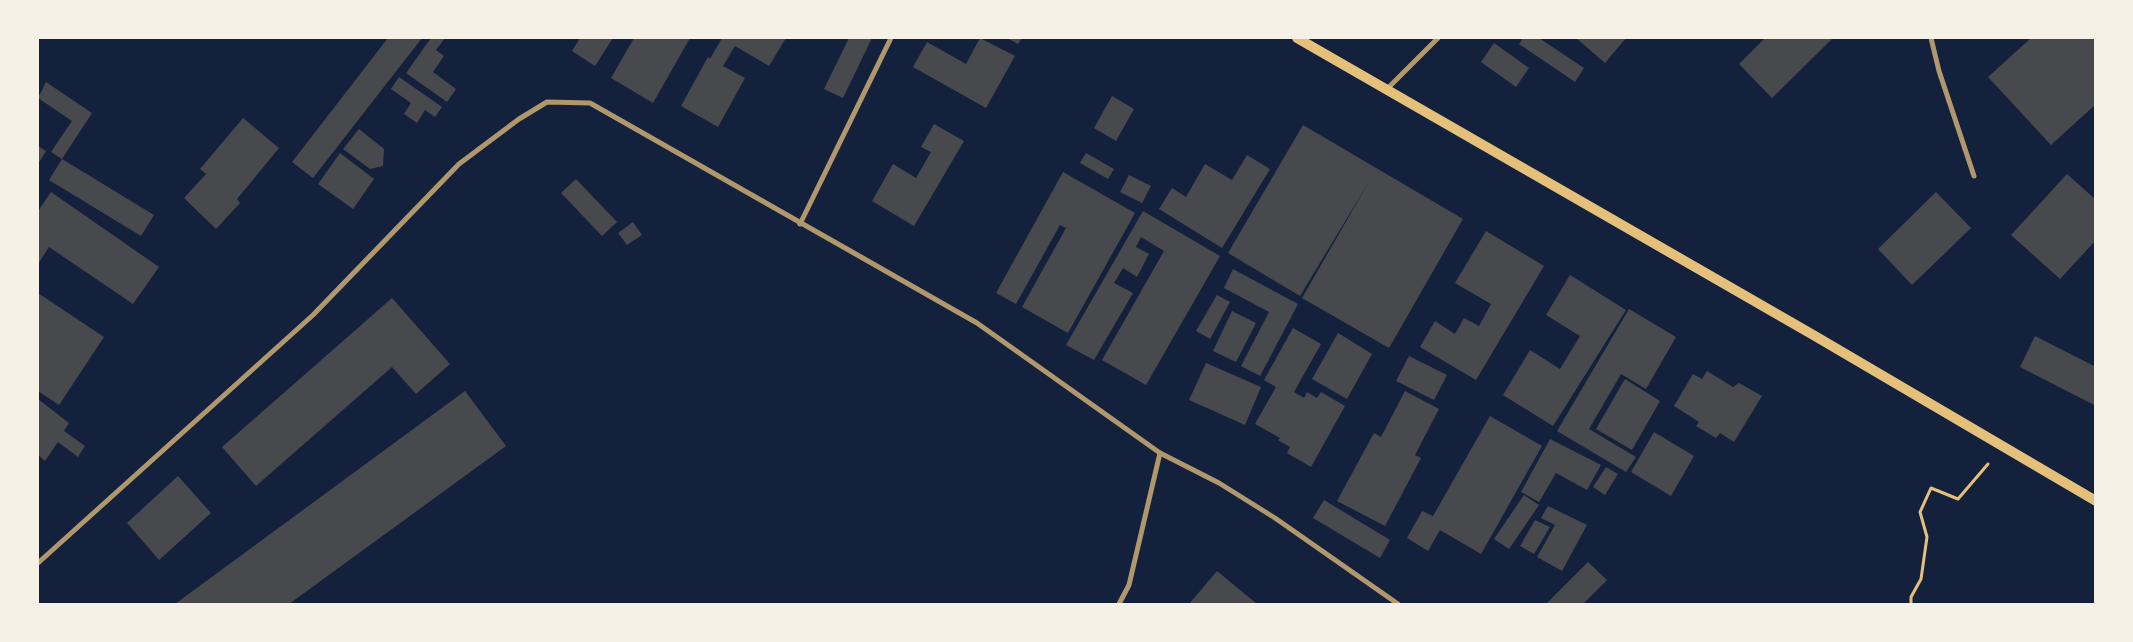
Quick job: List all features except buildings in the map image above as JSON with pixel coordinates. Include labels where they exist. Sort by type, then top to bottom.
[{"type":"main road","points":[[1296,38],[2096,501]]},
{"type":"street","points":[[800,224],[891,38]]},
{"type":"street","points":[[1387,90],[1438,38]]},
{"type":"street","points":[[1931,38],[1939,71],[1974,176]]},
{"type":"street","points":[[38,564],[313,315],[459,164],[519,118],[546,102],[590,103],[646,133],[800,224],[977,323],[1160,453],[1219,483],[1275,518],[1398,604]]},
{"type":"street","points":[[1119,604],[1129,585],[1160,453]]},
{"type":"path","points":[[1911,604],[1911,596],[1921,579],[1927,537],[1920,512],[1931,488],[1958,499],[1985,469],[1999,444]]}]
